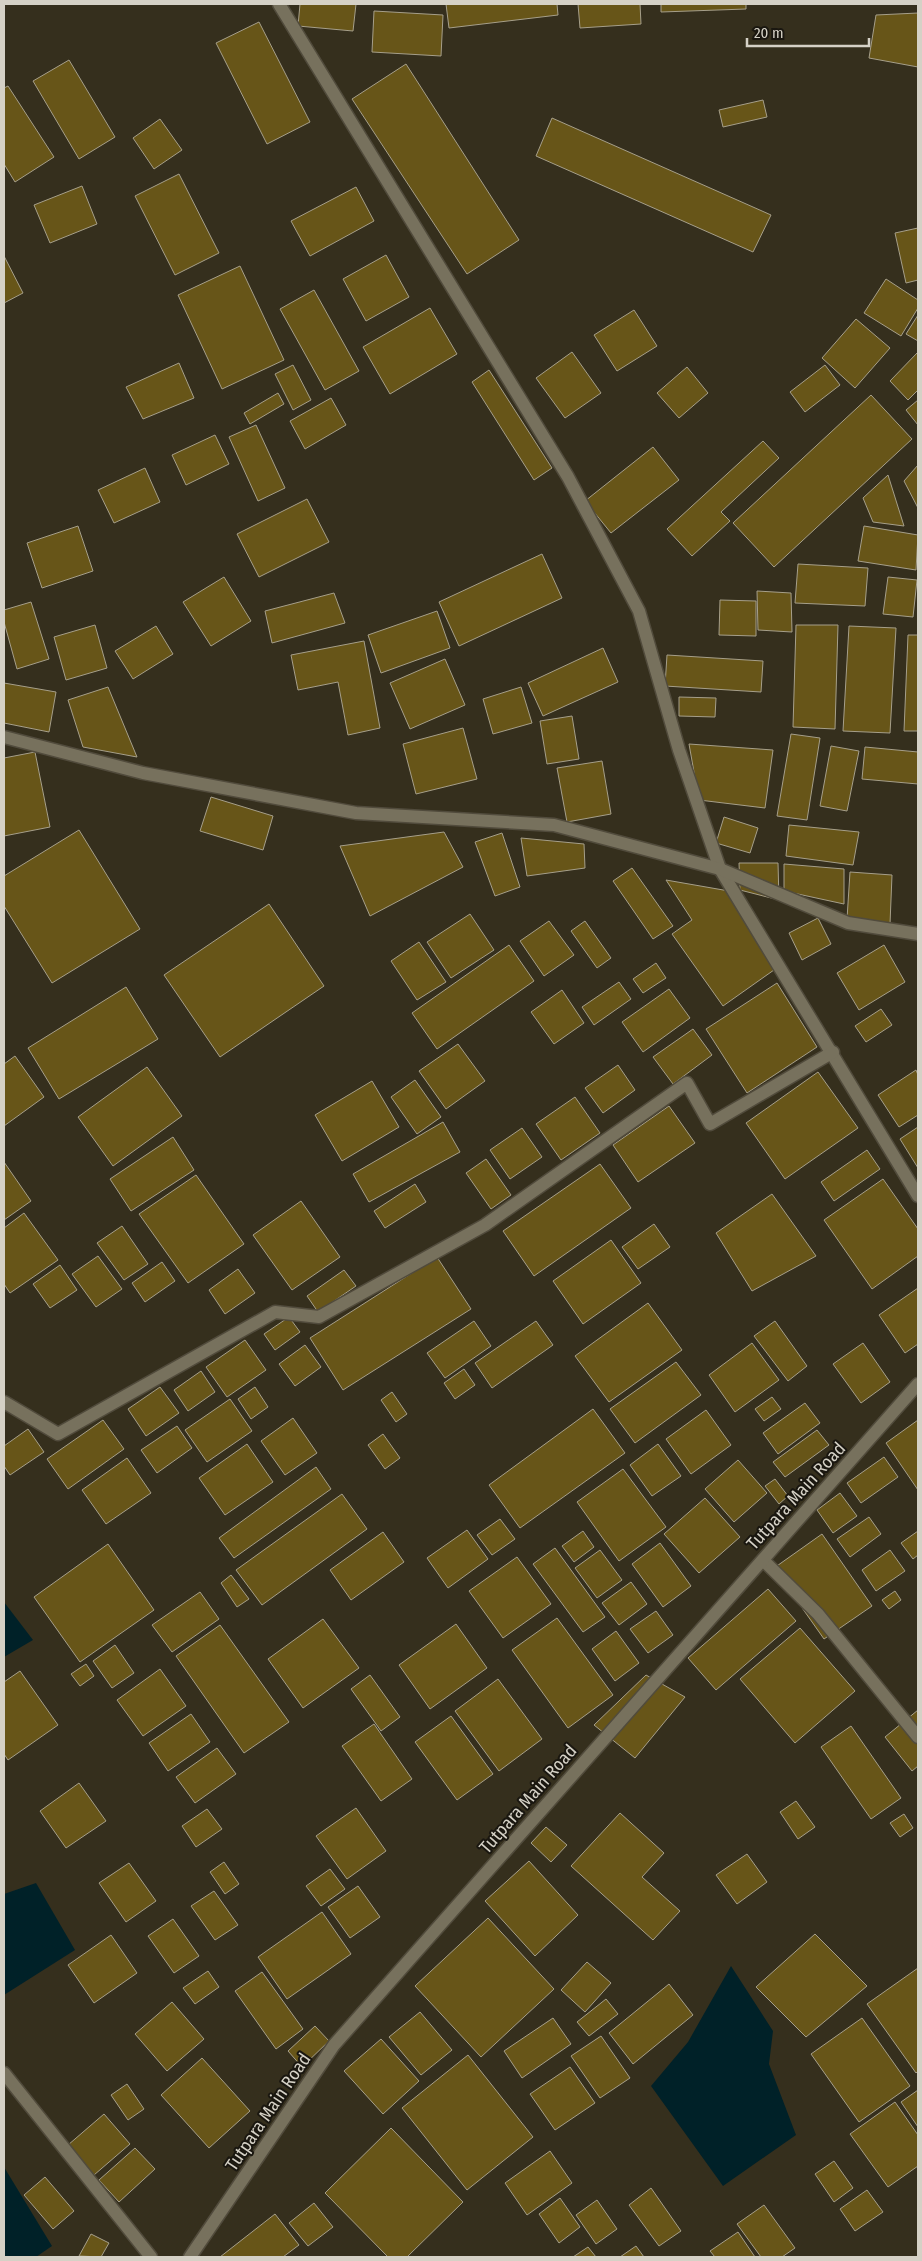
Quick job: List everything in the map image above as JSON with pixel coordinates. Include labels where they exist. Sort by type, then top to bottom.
[{"type":"street","points":[[279,4],[568,477],[639,611],[679,750],[720,869],[833,1052],[918,1196]]},
{"type":"street","points":[[4,737],[143,774],[356,813],[554,825],[720,869],[848,923],[918,934]]},
{"type":"street","points":[[4,1402],[58,1434],[275,1312],[319,1317],[459,1239],[485,1224],[687,1083],[710,1124],[833,1052]]},
{"type":"street","name":"Tutpara Main Road","points":[[190,2257],[334,2045],[918,1384]]},
{"type":"street","points":[[763,1560],[818,1614],[918,1737]]},
{"type":"street","points":[[4,2073],[151,2257]]},
{"type":"water","points":[[4,1602],[33,1640],[4,1657]]},
{"type":"water","points":[[36,1883],[75,1950],[4,1995],[4,1894]]},
{"type":"water","points":[[731,1966],[773,2031],[769,2064],[796,2135],[723,2186],[651,2086],[688,2042]]},
{"type":"water","points":[[4,2167],[52,2246],[36,2257],[4,2257]]},
{"type":"building","points":[[300,4],[356,4],[353,31],[298,26]]},
{"type":"building","points":[[446,4],[557,4],[558,15],[449,28]]},
{"type":"building","points":[[578,4],[640,4],[641,24],[580,28]]},
{"type":"building","points":[[661,4],[746,4],[746,9],[661,12]]},
{"type":"building","points":[[374,11],[443,15],[441,56],[372,52]]},
{"type":"building","points":[[918,13],[918,67],[869,58],[876,15]]},
{"type":"building","points":[[259,22],[310,122],[267,144],[216,43]]},
{"type":"building","points":[[69,60],[115,137],[79,159],[33,81]]},
{"type":"building","points":[[406,64],[519,240],[467,274],[352,99]]},
{"type":"building","points":[[8,86],[54,157],[15,182],[4,164],[4,88]]},
{"type":"building","points":[[763,100],[767,117],[723,127],[719,110]]},
{"type":"building","points":[[552,118],[771,215],[753,252],[536,156]]},
{"type":"building","points":[[160,119],[182,150],[154,169],[133,138]]},
{"type":"building","points":[[179,174],[219,253],[175,275],[135,196]]},
{"type":"building","points":[[82,186],[97,224],[50,243],[34,205]]},
{"type":"building","points":[[356,187],[374,221],[310,256],[291,221]]},
{"type":"building","points":[[918,228],[918,280],[906,283],[895,233]]},
{"type":"building","points":[[386,255],[409,297],[366,321],[343,279]]},
{"type":"building","points":[[4,256],[23,293],[4,303]]},
{"type":"building","points":[[240,266],[284,360],[222,389],[178,295]]},
{"type":"building","points":[[886,279],[918,300],[918,308],[901,336],[864,313]]},
{"type":"building","points":[[314,290],[359,371],[325,390],[280,309]]},
{"type":"building","points":[[430,308],[457,354],[390,394],[363,347]]},
{"type":"building","points":[[634,310],[657,346],[617,371],[594,335]]},
{"type":"building","points":[[918,315],[918,341],[906,334]]},
{"type":"building","points":[[856,319],[890,348],[855,388],[822,358]]},
{"type":"building","points":[[572,352],[601,393],[565,418],[536,378]]},
{"type":"building","points":[[918,352],[918,390],[908,400],[890,381]]},
{"type":"building","points":[[179,363],[194,398],[143,419],[126,387]]},
{"type":"building","points":[[293,365],[311,400],[293,410],[275,374]]},
{"type":"building","points":[[825,365],[840,385],[805,412],[790,392]]},
{"type":"building","points":[[687,367],[708,393],[679,418],[657,393]]},
{"type":"building","points":[[489,370],[552,468],[534,480],[472,382]]},
{"type":"building","points":[[278,393],[284,404],[250,424],[244,413]]},
{"type":"building","points":[[871,395],[912,439],[774,567],[733,523]]},
{"type":"building","points":[[331,398],[346,425],[305,449],[290,421]]},
{"type":"building","points":[[918,400],[918,425],[906,410]]},
{"type":"building","points":[[256,425],[285,488],[258,501],[229,437]]},
{"type":"building","points":[[215,435],[229,464],[186,485],[172,455]]},
{"type":"building","points":[[763,441],[779,458],[721,512],[730,521],[692,556],[667,529]]},
{"type":"building","points":[[653,447],[679,480],[611,533],[585,501]]},
{"type":"building","points":[[918,465],[918,508],[904,481]]},
{"type":"building","points":[[145,468],[160,502],[114,523],[98,490]]},
{"type":"building","points":[[888,475],[904,526],[873,522],[863,498]]},
{"type":"building","points":[[307,499],[329,542],[259,577],[237,534]]},
{"type":"building","points":[[78,526],[93,571],[42,588],[27,543]]},
{"type":"building","points":[[864,526],[918,535],[916,570],[858,561]]},
{"type":"building","points":[[542,554],[562,598],[459,646],[439,602]]},
{"type":"building","points":[[798,564],[868,568],[865,606],[795,603]]},
{"type":"building","points":[[224,577],[251,621],[211,646],[183,602]]},
{"type":"building","points":[[888,577],[917,580],[913,617],[883,614]]},
{"type":"building","points":[[757,591],[791,593],[792,632],[758,630]]},
{"type":"building","points":[[334,593],[345,623],[272,643],[265,611]]},
{"type":"building","points":[[720,600],[756,601],[756,636],[719,635]]},
{"type":"building","points":[[31,602],[49,659],[17,669],[4,622],[4,610]]},
{"type":"building","points":[[437,611],[450,648],[381,673],[368,635]]},
{"type":"building","points":[[95,625],[107,668],[66,680],[54,637]]},
{"type":"building","points":[[796,625],[838,625],[835,729],[793,727]]},
{"type":"building","points":[[156,626],[173,654],[133,679],[115,651]]},
{"type":"building","points":[[849,626],[896,628],[890,733],[843,731]]},
{"type":"building","points":[[908,635],[918,635],[918,731],[904,731]]},
{"type":"building","points":[[364,641],[380,728],[348,735],[338,682],[298,690],[291,655]]},
{"type":"building","points":[[603,648],[618,682],[543,716],[528,683]]},
{"type":"building","points":[[667,655],[763,661],[761,692],[665,686]]},
{"type":"building","points":[[445,659],[465,705],[410,729],[390,683]]},
{"type":"building","points":[[4,683],[56,692],[49,732],[4,723]]},
{"type":"building","points":[[108,687],[137,757],[83,747],[68,700]]},
{"type":"building","points":[[521,687],[532,723],[493,734],[483,699]]},
{"type":"building","points":[[679,697],[716,698],[715,717],[679,716]]},
{"type":"building","points":[[572,716],[579,759],[547,764],[540,721]]},
{"type":"building","points":[[463,728],[477,779],[416,794],[403,744]]},
{"type":"building","points":[[791,734],[820,738],[807,820],[777,816]]},
{"type":"building","points":[[689,744],[773,750],[765,808],[699,800]]},
{"type":"building","points":[[831,746],[859,751],[847,811],[820,806]]},
{"type":"building","points":[[865,747],[918,752],[918,784],[862,779]]},
{"type":"building","points":[[35,752],[50,827],[4,836],[4,758]]},
{"type":"building","points":[[602,761],[611,814],[567,822],[557,768]]},
{"type":"building","points":[[211,797],[273,816],[263,850],[200,831]]},
{"type":"building","points":[[724,817],[758,828],[750,853],[716,843]]},
{"type":"building","points":[[789,825],[859,832],[853,865],[786,856]]},
{"type":"building","points":[[79,830],[140,929],[52,983],[4,906],[4,876]]},
{"type":"building","points":[[444,832],[463,867],[370,916],[340,846]]},
{"type":"building","points":[[502,833],[520,887],[495,896],[475,842]]},
{"type":"building","points":[[521,838],[584,844],[585,868],[527,876]]},
{"type":"building","points":[[739,863],[778,863],[779,900],[740,890]]},
{"type":"building","points":[[784,864],[844,869],[844,904],[784,891]]},
{"type":"building","points":[[632,868],[673,926],[653,939],[613,881]]},
{"type":"building","points":[[850,872],[892,875],[890,924],[847,919]]},
{"type":"building","points":[[666,880],[729,891],[781,965],[723,1006],[672,934],[692,920]]},
{"type":"building","points":[[269,904],[324,986],[220,1057],[164,975]]},
{"type":"building","points":[[470,914],[494,950],[451,978],[427,942]]},
{"type":"building","points":[[818,918],[831,944],[802,960],[789,933]]},
{"type":"building","points":[[549,921],[574,955],[544,976],[520,941]]},
{"type":"building","points":[[585,921],[611,958],[597,968],[571,931]]},
{"type":"building","points":[[419,942],[446,982],[417,1000],[391,961]]},
{"type":"building","points":[[509,945],[534,981],[437,1049],[412,1013]]},
{"type":"building","points":[[884,945],[905,982],[859,1010],[837,973]]},
{"type":"building","points":[[656,963],[666,978],[643,993],[633,979]]},
{"type":"building","points":[[619,982],[631,999],[594,1025],[582,1007]]},
{"type":"building","points":[[777,983],[817,1047],[747,1093],[706,1029]]},
{"type":"building","points":[[126,987],[158,1039],[59,1099],[28,1048]]},
{"type":"building","points":[[669,989],[690,1018],[643,1052],[622,1022]]},
{"type":"building","points":[[562,990],[584,1023],[554,1044],[531,1012]]},
{"type":"building","points":[[881,1009],[892,1025],[866,1042],[855,1026]]},
{"type":"building","points":[[693,1029],[712,1055],[673,1084],[653,1057]]},
{"type":"building","points":[[458,1044],[485,1081],[446,1109],[419,1071]]},
{"type":"building","points":[[15,1056],[44,1097],[4,1126],[4,1064]]},
{"type":"building","points":[[618,1065],[635,1090],[603,1113],[585,1088]]},
{"type":"building","points":[[147,1067],[182,1116],[113,1166],[78,1117]]},
{"type":"building","points":[[916,1070],[918,1075],[918,1115],[899,1127],[878,1095]]},
{"type":"building","points":[[818,1072],[858,1128],[785,1179],[746,1123]]},
{"type":"building","points":[[415,1080],[441,1117],[417,1134],[391,1097]]},
{"type":"building","points":[[372,1081],[399,1127],[342,1161],[315,1115]]},
{"type":"building","points":[[575,1097],[600,1133],[561,1160],[536,1124]]},
{"type":"building","points":[[669,1106],[695,1143],[638,1182],[613,1145]]},
{"type":"building","points":[[443,1122],[460,1152],[369,1202],[353,1174]]},
{"type":"building","points":[[918,1127],[918,1168],[900,1139]]},
{"type":"building","points":[[522,1128],[542,1157],[510,1179],[490,1150]]},
{"type":"building","points":[[173,1137],[194,1170],[131,1211],[110,1179]]},
{"type":"building","points":[[867,1150],[880,1169],[834,1201],[821,1182]]},
{"type":"building","points":[[486,1159],[511,1195],[491,1209],[466,1173]]},
{"type":"building","points":[[4,1162],[31,1201],[4,1220]]},
{"type":"building","points":[[600,1164],[631,1208],[534,1276],[503,1231]]},
{"type":"building","points":[[196,1175],[244,1244],[188,1283],[139,1214]]},
{"type":"building","points":[[883,1179],[918,1229],[918,1256],[872,1289],[824,1220]]},
{"type":"building","points":[[415,1184],[426,1202],[385,1228],[374,1211]]},
{"type":"building","points":[[772,1194],[816,1256],[752,1291],[716,1233]]},
{"type":"building","points":[[301,1201],[340,1257],[292,1290],[253,1235]]},
{"type":"building","points":[[24,1213],[58,1260],[10,1293],[4,1284],[4,1228]]},
{"type":"building","points":[[654,1224],[670,1247],[638,1269],[622,1247]]},
{"type":"building","points":[[122,1226],[148,1264],[124,1280],[97,1243]]},
{"type":"building","points":[[611,1240],[641,1283],[583,1324],[553,1281]]},
{"type":"building","points":[[98,1256],[122,1289],[96,1307],[72,1274]]},
{"type":"building","points":[[437,1257],[471,1309],[343,1390],[310,1338]]},
{"type":"building","points":[[162,1262],[175,1281],[145,1302],[132,1283]]},
{"type":"building","points":[[60,1265],[77,1290],[50,1308],[33,1284]]},
{"type":"building","points":[[238,1269],[255,1293],[225,1314],[209,1290]]},
{"type":"building","points":[[344,1270],[356,1286],[318,1312],[307,1296]]},
{"type":"building","points":[[918,1288],[918,1344],[905,1353],[879,1315]]},
{"type":"building","points":[[648,1303],[682,1350],[609,1402],[575,1356]]},
{"type":"building","points":[[289,1317],[300,1332],[275,1350],[264,1334]]},
{"type":"building","points":[[474,1321],[491,1346],[445,1378],[427,1353]]},
{"type":"building","points":[[536,1321],[553,1345],[492,1388],[475,1363]]},
{"type":"building","points":[[775,1321],[807,1366],[788,1381],[754,1336]]},
{"type":"building","points":[[245,1340],[266,1370],[227,1397],[206,1367]]},
{"type":"building","points":[[752,1343],[779,1380],[735,1412],[709,1375]]},
{"type":"building","points":[[863,1343],[890,1382],[861,1403],[833,1364]]},
{"type":"building","points":[[305,1345],[321,1367],[295,1386],[279,1364]]},
{"type":"building","points":[[676,1362],[701,1395],[635,1443],[610,1409]]},
{"type":"building","points":[[464,1369],[475,1385],[455,1399],[444,1383]]},
{"type":"building","points":[[201,1371],[215,1392],[188,1411],[174,1390]]},
{"type":"building","points":[[160,1387],[179,1413],[146,1436],[128,1409]]},
{"type":"building","points":[[255,1387],[268,1407],[251,1419],[238,1399]]},
{"type":"building","points":[[392,1392],[407,1414],[396,1422],[381,1400]]},
{"type":"building","points":[[772,1397],[781,1409],[764,1421],[755,1409]]},
{"type":"building","points":[[230,1399],[252,1431],[207,1462],[185,1430]]},
{"type":"building","points":[[805,1403],[820,1423],[778,1454],[763,1433]]},
{"type":"building","points":[[593,1409],[625,1453],[520,1528],[489,1485]]},
{"type":"building","points":[[706,1410],[731,1445],[691,1474],[666,1439]]},
{"type":"building","points":[[293,1418],[317,1453],[285,1475],[261,1441]]},
{"type":"building","points":[[103,1420],[124,1449],[68,1489],[47,1459]]},
{"type":"building","points":[[918,1420],[918,1490],[886,1443]]},
{"type":"building","points":[[177,1426],[192,1448],[157,1473],[141,1450]]},
{"type":"building","points":[[28,1429],[44,1452],[10,1475],[4,1466],[4,1446]]},
{"type":"building","points":[[817,1430],[829,1445],[785,1477],[773,1462]]},
{"type":"building","points":[[383,1434],[400,1458],[385,1469],[368,1445]]},
{"type":"building","points":[[247,1444],[273,1482],[225,1515],[199,1478]]},
{"type":"building","points":[[658,1444],[681,1476],[652,1496],[630,1465]]},
{"type":"building","points":[[884,1457],[898,1477],[861,1503],[847,1483]]},
{"type":"building","points":[[127,1458],[151,1493],[106,1524],[82,1490]]},
{"type":"building","points":[[738,1460],[767,1493],[734,1522],[705,1489]]},
{"type":"building","points":[[316,1467],[331,1489],[234,1558],[219,1538]]},
{"type":"building","points":[[623,1469],[666,1527],[619,1561],[577,1502]]},
{"type":"building","points":[[775,1479],[788,1496],[779,1504],[765,1486]]},
{"type":"building","points":[[840,1493],[857,1516],[833,1533],[817,1510]]},
{"type":"building","points":[[342,1494],[367,1529],[262,1605],[236,1570]]},
{"type":"building","points":[[705,1498],[740,1537],[699,1573],[664,1534]]},
{"type":"building","points":[[869,1517],[881,1534],[850,1557],[837,1539]]},
{"type":"building","points":[[500,1519],[515,1539],[492,1555],[477,1535]]},
{"type":"building","points":[[467,1530],[488,1559],[448,1588],[427,1558]]},
{"type":"building","points":[[583,1531],[594,1547],[574,1562],[562,1546]]},
{"type":"building","points":[[918,1531],[918,1555],[913,1559],[901,1543]]},
{"type":"building","points":[[383,1532],[404,1562],[351,1600],[330,1570]]},
{"type":"building","points":[[822,1534],[872,1606],[824,1639],[774,1568]]},
{"type":"building","points":[[660,1543],[691,1586],[663,1607],[632,1564]]},
{"type":"building","points":[[108,1544],[154,1610],[80,1662],[34,1597]]},
{"type":"building","points":[[555,1548],[605,1617],[583,1632],[533,1564]]},
{"type":"building","points":[[600,1550],[622,1580],[597,1598],[575,1568]]},
{"type":"building","points":[[890,1550],[905,1571],[876,1591],[862,1570]]},
{"type":"building","points":[[517,1557],[551,1604],[503,1638],[469,1591]]},
{"type":"building","points":[[231,1575],[249,1599],[237,1607],[221,1583]]},
{"type":"building","points":[[631,1582],[647,1604],[619,1625],[602,1603]]},
{"type":"building","points":[[768,1589],[796,1621],[716,1690],[688,1658]]},
{"type":"building","points":[[895,1591],[901,1600],[889,1609],[882,1600]]},
{"type":"building","points":[[200,1592],[219,1619],[172,1652],[152,1625]]},
{"type":"building","points":[[656,1611],[673,1635],[648,1653],[630,1629]]},
{"type":"building","points":[[557,1618],[613,1695],[568,1728],[512,1650]]},
{"type":"building","points":[[323,1619],[359,1668],[303,1708],[268,1659]]},
{"type":"building","points":[[456,1624],[487,1668],[430,1709],[399,1665]]},
{"type":"building","points":[[220,1625],[289,1722],[244,1753],[176,1656]]},
{"type":"building","points":[[800,1628],[855,1691],[795,1743],[740,1679]]},
{"type":"building","points":[[616,1631],[639,1663],[615,1681],[592,1649]]},
{"type":"building","points":[[115,1645],[134,1673],[112,1688],[93,1661]]},
{"type":"building","points":[[86,1664],[94,1676],[80,1686],[71,1674]]},
{"type":"building","points":[[160,1669],[186,1706],[143,1736],[117,1700]]},
{"type":"building","points":[[20,1671],[58,1725],[8,1760],[4,1754],[4,1682]]},
{"type":"building","points":[[370,1675],[400,1717],[381,1731],[351,1689]]},
{"type":"building","points":[[646,1675],[685,1697],[635,1758],[594,1725]]},
{"type":"building","points":[[498,1679],[542,1739],[499,1771],[455,1711]]},
{"type":"building","points":[[918,1710],[918,1766],[912,1771],[885,1737]]},
{"type":"building","points":[[191,1714],[210,1742],[168,1771],[149,1743]]},
{"type":"building","points":[[451,1716],[493,1774],[457,1800],[415,1742]]},
{"type":"building","points":[[374,1724],[412,1779],[381,1801],[342,1746]]},
{"type":"building","points":[[851,1726],[901,1798],[871,1819],[821,1747]]},
{"type":"building","points":[[217,1748],[236,1774],[195,1803],[176,1777]]},
{"type":"building","points":[[79,1783],[106,1821],[66,1848],[40,1811]]},
{"type":"building","points":[[796,1801],[815,1827],[798,1839],[780,1812]]},
{"type":"building","points":[[356,1808],[386,1851],[347,1879],[316,1836]]},
{"type":"building","points":[[207,1809],[222,1829],[196,1847],[182,1826]]},
{"type":"building","points":[[620,1813],[664,1853],[642,1877],[680,1911],[653,1940],[571,1866]]},
{"type":"building","points":[[904,1814],[913,1828],[900,1837],[890,1823]]},
{"type":"building","points":[[546,1827],[567,1845],[551,1862],[531,1843]]},
{"type":"building","points":[[747,1854],[767,1882],[737,1904],[716,1875]]},
{"type":"building","points":[[529,1861],[578,1915],[535,1956],[485,1901]]},
{"type":"building","points":[[224,1862],[239,1884],[225,1894],[210,1872]]},
{"type":"building","points":[[129,1863],[156,1901],[126,1922],[99,1883]]},
{"type":"building","points":[[330,1869],[345,1889],[321,1906],[306,1886]]},
{"type":"building","points":[[358,1886],[380,1917],[350,1938],[328,1907]]},
{"type":"building","points":[[214,1891],[238,1925],[215,1940],[191,1906]]},
{"type":"building","points":[[322,1912],[351,1954],[287,1999],[258,1957]]},
{"type":"building","points":[[488,1918],[554,1989],[481,2057],[415,1986]]},
{"type":"building","points":[[173,1919],[199,1956],[174,1973],[148,1936]]},
{"type":"building","points":[[815,1934],[867,1986],[806,2037],[756,1987]]},
{"type":"building","points":[[111,1935],[137,1973],[94,2003],[68,1965]]},
{"type":"building","points":[[587,1962],[611,1983],[585,2012],[561,1990]]},
{"type":"building","points":[[918,1968],[918,2071],[916,2073],[867,2004]]},
{"type":"building","points":[[208,1971],[219,1987],[195,2004],[183,1988]]},
{"type":"building","points":[[262,1972],[303,2029],[276,2049],[235,1991]]},
{"type":"building","points":[[669,1984],[693,2015],[633,2064],[609,2033]]},
{"type":"building","points":[[606,1999],[618,2014],[589,2036],[577,2022]]},
{"type":"building","points":[[172,2002],[204,2039],[167,2071],[135,2034]]},
{"type":"building","points":[[420,2012],[452,2050],[421,2075],[389,2037]]},
{"type":"building","points":[[553,2018],[571,2044],[522,2078],[504,2051]]},
{"type":"building","points":[[862,2018],[910,2086],[859,2122],[811,2054]]},
{"type":"building","points":[[315,2026],[329,2041],[302,2067],[288,2051]]},
{"type":"building","points":[[601,2036],[630,2078],[600,2098],[571,2056]]},
{"type":"building","points":[[381,2039],[419,2081],[383,2114],[344,2071]]},
{"type":"building","points":[[468,2055],[533,2137],[467,2190],[402,2108]]},
{"type":"building","points":[[202,2058],[250,2111],[209,2148],[161,2095]]},
{"type":"building","points":[[570,2067],[595,2103],[555,2130],[530,2094]]},
{"type":"building","points":[[127,2084],[144,2109],[128,2120],[111,2095]]},
{"type":"building","points":[[918,2090],[918,2127],[901,2102]]},
{"type":"building","points":[[895,2102],[918,2135],[918,2166],[888,2187],[850,2134]]},
{"type":"building","points":[[104,2114],[130,2144],[94,2175],[68,2145]]},
{"type":"building","points":[[391,2128],[463,2202],[407,2257],[388,2257],[325,2193]]},
{"type":"building","points":[[135,2148],[155,2169],[119,2202],[99,2180]]},
{"type":"building","points":[[550,2151],[572,2183],[527,2215],[505,2183]]},
{"type":"building","points":[[834,2161],[853,2188],[834,2202],[815,2174]]},
{"type":"building","points":[[45,2177],[74,2211],[53,2229],[24,2195]]},
{"type":"building","points":[[651,2188],[681,2231],[659,2246],[629,2205]]},
{"type":"building","points":[[867,2190],[883,2212],[855,2231],[840,2209]]},
{"type":"building","points":[[560,2198],[580,2227],[559,2243],[539,2214]]},
{"type":"building","points":[[597,2200],[617,2229],[596,2244],[576,2215]]},
{"type":"building","points":[[314,2203],[333,2227],[308,2246],[289,2223]]},
{"type":"building","points":[[764,2205],[795,2248],[782,2257],[761,2257],[737,2224]]},
{"type":"building","points":[[275,2214],[299,2245],[283,2257],[220,2257]]},
{"type":"building","points":[[738,2232],[755,2257],[715,2257],[710,2251]]},
{"type":"building","points":[[91,2234],[109,2243],[101,2257],[79,2256]]},
{"type":"building","points":[[636,2246],[644,2257],[620,2257]]},
{"type":"building","points":[[588,2247],[596,2257],[573,2257]]}]
